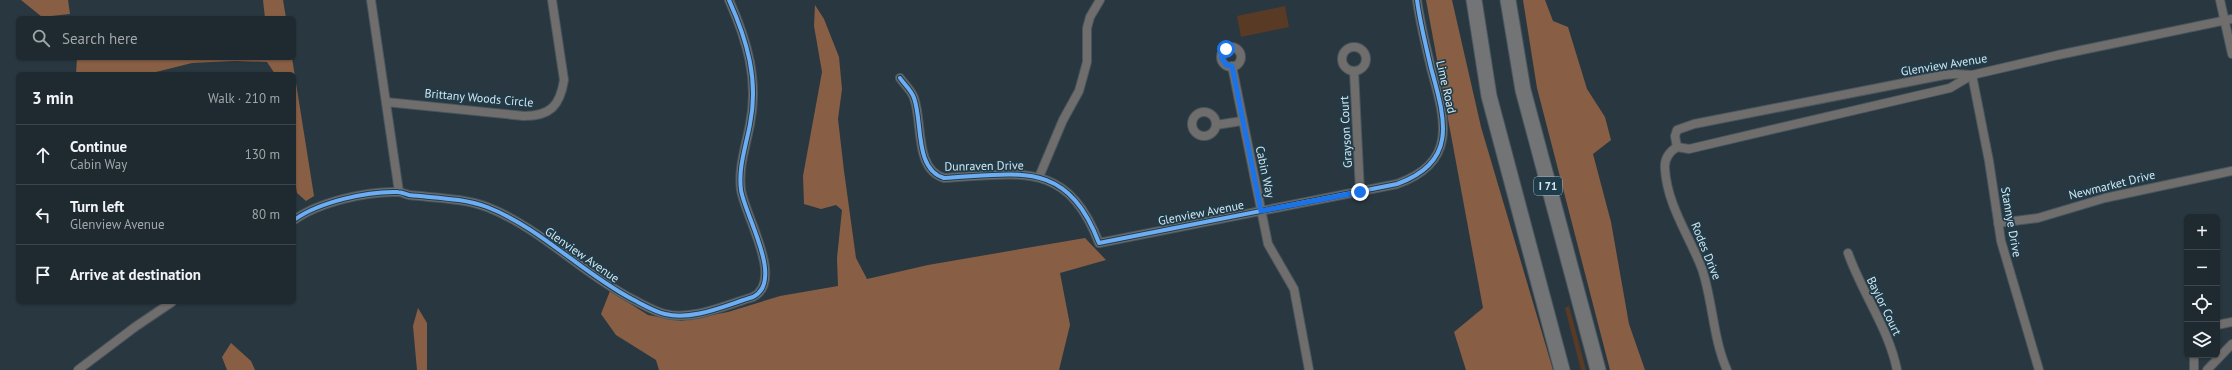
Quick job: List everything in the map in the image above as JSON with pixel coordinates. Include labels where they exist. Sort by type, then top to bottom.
[{"type":"highway","name":"I 71","points":[[1474,0],[1489,96],[1562,370]]},
{"type":"highway","name":"I 71","points":[[1508,0],[1523,90],[1598,370]]},
{"type":"street","points":[[371,0],[399,192]]},
{"type":"street","name":"Brittany Woods Circle","points":[[386,102],[524,116],[545,114],[556,103],[562,92],[564,80],[552,0]]},
{"type":"street","name":"Glenview Avenue","points":[[296,219],[309,210],[322,206],[358,197],[399,192],[470,202],[506,216],[562,252],[615,290],[652,310],[680,316],[695,314],[759,294],[764,286],[760,248],[740,184],[742,161],[753,108],[751,66],[742,31],[729,0]]},
{"type":"street","points":[[1039,177],[1063,120],[1079,91],[1087,62],[1087,28],[1090,17],[1100,0]]},
{"type":"street","name":"Lime Road","points":[[1417,0],[1428,55],[1443,113],[1444,129],[1438,153],[1432,163],[1421,173]]},
{"type":"street","points":[[2220,0],[2228,20],[2232,54]]},
{"type":"street","name":"Glenview Avenue","points":[[1677,147],[1675,136],[1677,130],[1681,127],[1944,75],[1972,75],[2058,55],[2228,20]]},
{"type":"street","name":"Cabin Way","points":[[1232,66],[1268,244],[1294,288],[1309,370]]},
{"type":"street","name":"Grayson Court","points":[[1354,71],[1360,192]]},
{"type":"street","points":[[1677,147],[1689,149],[1950,88],[1972,75]]},
{"type":"street","name":"Stannye Drive","points":[[1972,75],[1989,161],[1998,223],[2007,264],[2039,370]]},
{"type":"street","name":"Dunraven Drive","points":[[900,78],[914,97],[926,164],[933,172],[944,178],[1029,174],[1057,184],[1074,197],[1085,212],[1099,243]]},
{"type":"street","points":[[1216,125],[1242,121]]},
{"type":"street","name":"Rodes Drive","points":[[1677,147],[1670,152],[1668,156],[1665,169],[1666,176],[1679,218],[1701,268],[1708,289],[1727,370]]},
{"type":"street","name":"Newmarket Drive","points":[[1998,223],[2038,218],[2105,198],[2232,170]]},
{"type":"street","name":"Glenview Avenue","points":[[1099,243],[1397,184],[1421,173]]},
{"type":"street","name":"Baylor Court","points":[[1848,253],[1859,283],[1890,344],[1897,370]]},
{"type":"street","points":[[78,370],[135,327],[169,304]]},
{"type":"street","points":[[2220,324],[2232,322]]},
{"type":"street","points":[[2207,370],[2232,344]]},
{"type":"street","points":[[2194,358],[2194,370]]},
{"type":"shaded area","points":[[21,0],[68,0],[70,14],[41,16]]},
{"type":"shaded area","points":[[263,0],[283,0],[286,16],[265,16]]},
{"type":"shaded area","points":[[1426,0],[1452,0],[1481,127],[1553,370],[1466,370],[1454,332],[1483,308]]},
{"type":"shaded area","points":[[1523,0],[1545,0],[1553,21],[1568,27],[1587,89],[1605,117],[1611,140],[1593,154],[1611,222],[1629,324],[1645,370],[1610,370],[1537,88]]},
{"type":"shaded area","points":[[815,5],[824,19],[839,57],[842,89],[838,119],[844,171],[856,258],[867,279],[928,265],[1085,238],[1106,260],[1060,273],[1070,325],[1059,370],[659,370],[656,360],[616,335],[601,314],[610,291],[648,315],[681,321],[728,312],[780,296],[838,286],[837,258],[842,210],[836,205],[821,209],[804,204],[803,176],[822,72],[814,26]]},
{"type":"shaded area","points":[[1285,6],[1289,27],[1241,37],[1237,16]]},
{"type":"shaded area","points":[[77,60],[292,60],[294,72],[274,72],[267,62],[235,61],[192,63],[156,72],[76,72]]},
{"type":"shaded area","points":[[296,83],[314,196],[306,201],[297,193]]},
{"type":"shaded area","points":[[1569,306],[1586,370],[1581,370],[1565,308]]},
{"type":"shaded area","points":[[418,308],[427,323],[427,370],[417,370],[413,326]]},
{"type":"shaded area","points":[[231,343],[251,361],[255,370],[227,370],[222,357]]},
{"type":"cycle path","points":[[296,219],[316,208],[330,203],[372,193],[399,192],[409,195],[459,200],[487,207],[525,226],[614,288],[661,313],[676,316],[698,314],[753,297],[762,289],[765,277],[764,263],[755,231],[744,201],[740,182],[741,165],[752,108],[752,76],[746,45],[729,0]]},
{"type":"cycle path","points":[[900,78],[913,95],[917,108],[921,144],[928,165],[934,173],[944,178],[1018,175],[1038,178],[1056,184],[1072,197],[1086,216],[1099,243],[1397,184],[1417,175],[1430,164],[1439,151],[1443,121],[1423,34],[1417,0]]},
{"type":"route","points":[[1226,49],[1223,51],[1221,57],[1223,63],[1232,66],[1261,211],[1360,192]]}]
